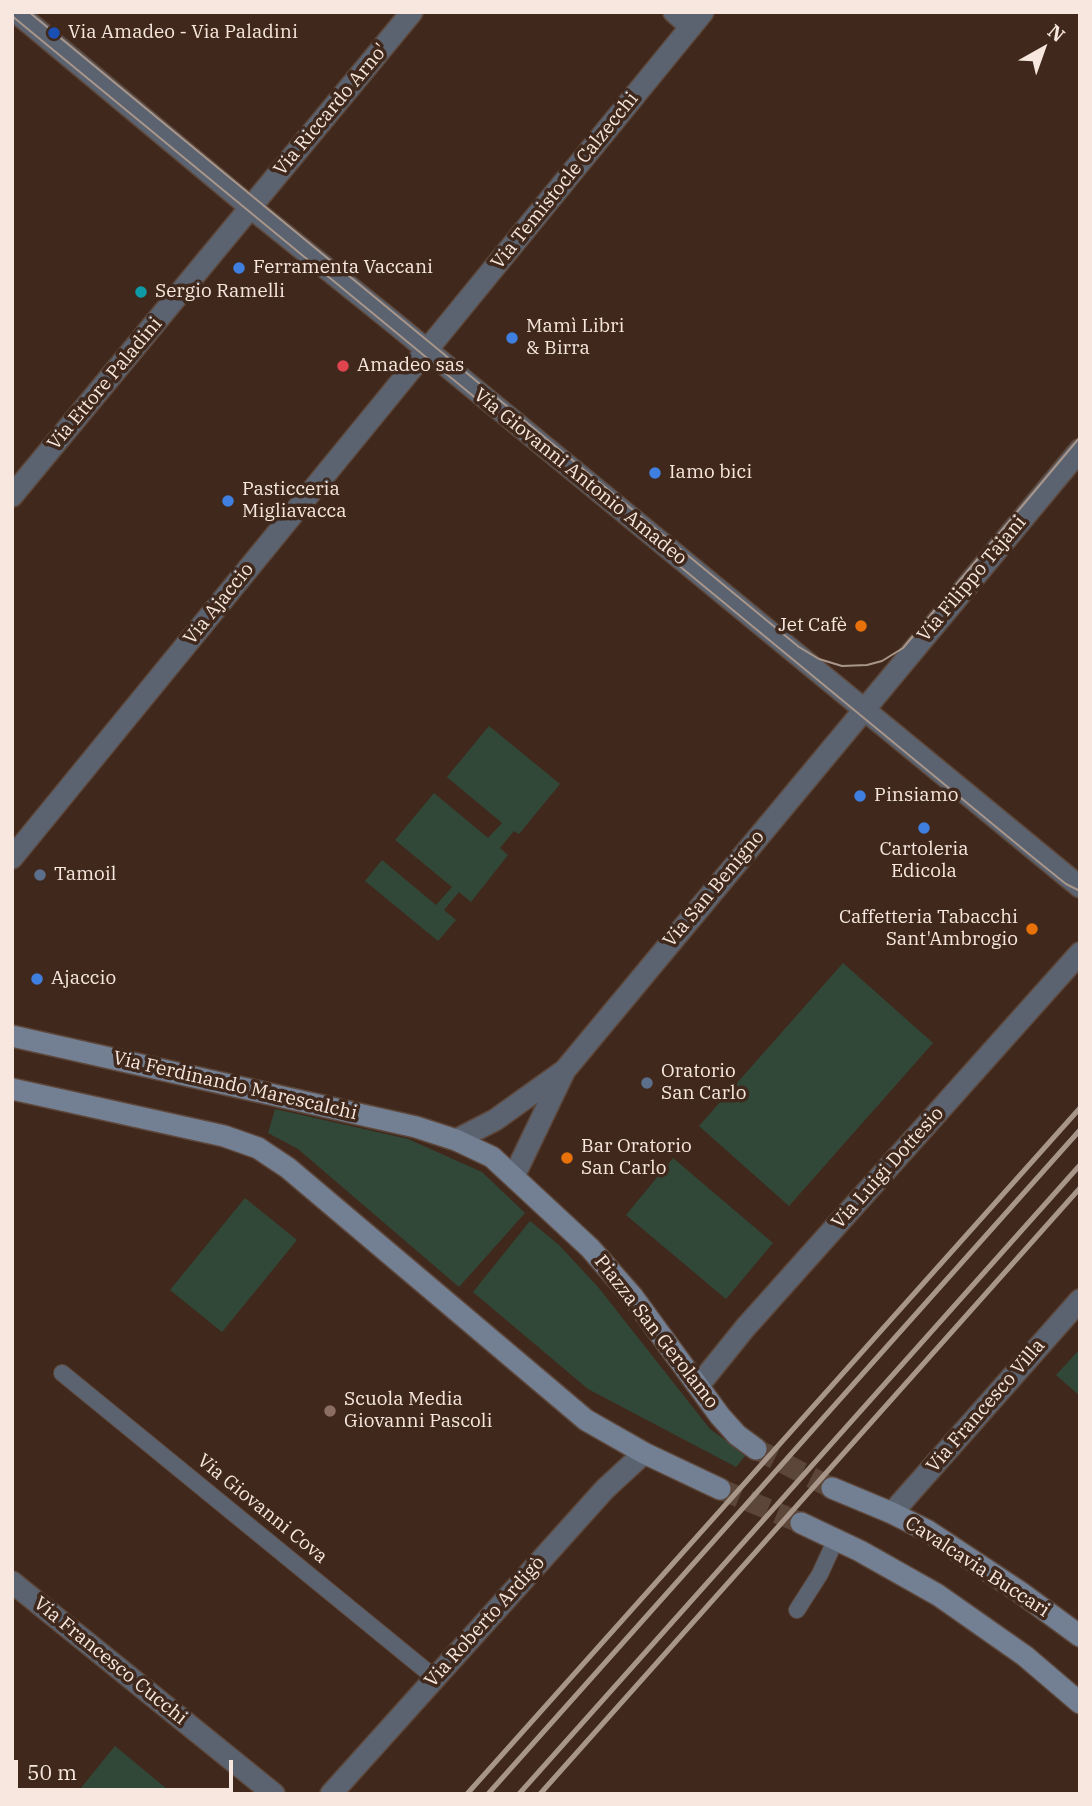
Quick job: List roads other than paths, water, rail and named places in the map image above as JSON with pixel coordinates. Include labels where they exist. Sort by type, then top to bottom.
[{"type":"street","name":"Via Giovanni Antonio Amadeo","points":[[16,12],[1080,887]]},
{"type":"street","name":"Via Riccardo Arno'","points":[[250,207],[412,12]]},
{"type":"street","points":[[674,12],[697,19]]},
{"type":"street","name":"Via Temistocle Calzecchi","points":[[427,350],[697,19]]},
{"type":"street","name":"Via Ettore Paladini","points":[[12,496],[250,207]]},
{"type":"street","name":"Via Ajaccio","points":[[12,858],[427,350]]},
{"type":"street","name":"Via Filippo Tajani","points":[[864,708],[1080,450]]},
{"type":"street","name":"Via San Benigno","points":[[514,1176],[565,1070],[864,708]]},
{"type":"street","name":"Via Luigi Dottesio","points":[[699,1385],[745,1328],[1080,953]]},
{"type":"street","name":"Via Ferdinando Marescalchi","points":[[17,1034],[416,1127],[456,1140]]},
{"type":"street","name":"Via San Benigno","points":[[456,1140],[495,1120],[565,1070]]},
{"type":"street","points":[[12,1089],[224,1136],[258,1148],[288,1168],[586,1420],[644,1453],[720,1489]]},
{"type":"street","name":"Piazza San Gerolamo","points":[[456,1140],[492,1157],[590,1248],[633,1297],[720,1416],[737,1435],[756,1449]]},
{"type":"street","name":"Via Francesco Villa","points":[[892,1513],[1080,1300]]},
{"type":"street","name":"Via Roberto Ardigò","points":[[331,1794],[604,1489],[644,1453]]},
{"type":"street","name":"Cavalcavia Buccari","points":[[832,1488],[928,1531],[1080,1636]]},
{"type":"street","points":[[802,1523],[897,1570],[977,1621],[1025,1656],[1080,1703]]},
{"type":"street","name":"Via Francesco Cucchi","points":[[12,1582],[274,1794]]},
{"type":"lane","name":"Via Giovanni Cova","points":[[62,1373],[435,1678]]},
{"type":"lane","points":[[797,1610],[820,1574],[836,1539]]},
{"type":"tunnel","points":[[756,1449],[832,1488]]},
{"type":"tunnel","points":[[720,1489],[801,1523]]},
{"type":"tram line","points":[[29,12],[799,647],[819,659],[842,666],[867,665],[882,661],[903,648],[1080,437]]},
{"type":"tram line","points":[[12,16],[1035,859],[1066,884],[1080,891]]},
{"type":"railway","points":[[467,1794],[1080,1108]]},
{"type":"railway","points":[[488,1794],[1080,1130]]},
{"type":"railway","points":[[519,1794],[1080,1165]]},
{"type":"railway","points":[[540,1794],[1080,1188]]},
{"type":"place","name":"Via Amadeo - Via Paladini","points":[[54,33]]},
{"type":"place","name":"Ferramenta Vaccani","points":[[239,268]]},
{"type":"place","name":"Sergio Ramelli","points":[[141,292]]},
{"type":"place","name":"Mamì Libri & Birra","points":[[512,338]]},
{"type":"place","name":"Amadeo sas","points":[[343,366]]},
{"type":"place","name":"Iamo bici","points":[[655,473]]},
{"type":"place","name":"Pasticceria Migliavacca","points":[[228,501]]},
{"type":"place","name":"Jet Cafè","points":[[861,626]]},
{"type":"place","name":"Pinsiamo","points":[[860,796]]},
{"type":"place","name":"Cartoleria Edicola","points":[[924,828]]},
{"type":"place","name":"Tamoil","points":[[40,875]]},
{"type":"place","name":"Caffetteria Tabacchi Sant'Ambrogio","points":[[1032,929]]},
{"type":"place","name":"Ajaccio","points":[[37,979]]},
{"type":"place","name":"Oratorio San Carlo","points":[[647,1083]]},
{"type":"place","name":"Bar Oratorio San Carlo","points":[[567,1158]]},
{"type":"place","name":"Scuola Media Giovanni Pascoli","points":[[330,1411]]}]
